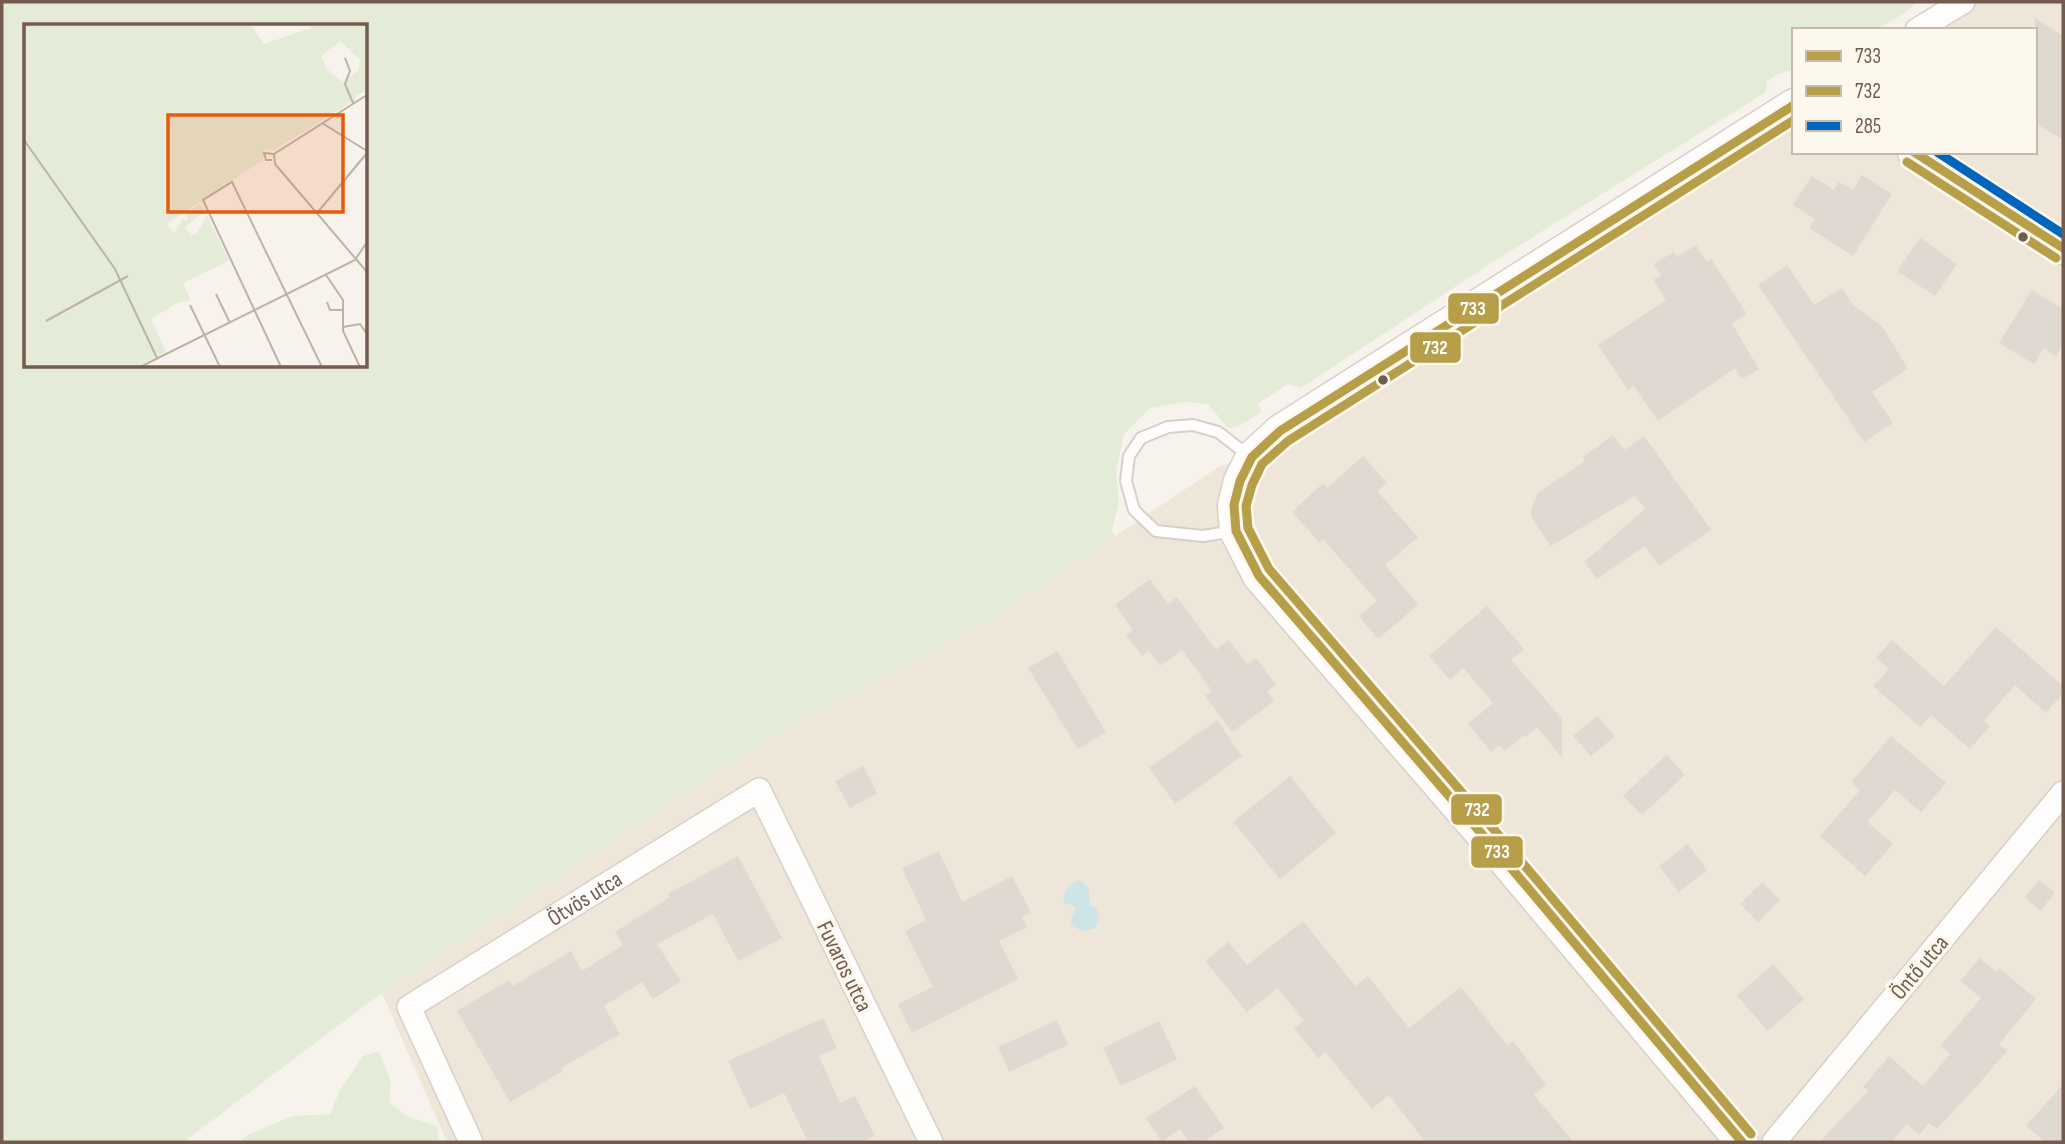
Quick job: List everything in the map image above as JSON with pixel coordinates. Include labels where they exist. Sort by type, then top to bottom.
[{"type":"street","points":[[1920,28],[1963,2]]},
{"type":"street","points":[[1742,1142],[1506,862],[1259,576],[1236,531],[1234,505],[1240,481],[1252,457],[1280,431],[1792,106]]},
{"type":"street","points":[[1917,154],[2063,248]]},
{"type":"street","name":"Ötvös utca","points":[[471,1142],[409,1007],[759,790]]},
{"type":"street","name":"Fuvaros utca","points":[[759,790],[931,1142]]},
{"type":"street","name":"Öntő utca","points":[[1774,1142],[2063,793]]},
{"type":"lane","points":[[1236,531],[1203,536],[1156,531],[1134,510],[1126,481],[1129,456],[1141,438],[1168,427],[1193,425],[1218,432],[1252,457]]},
{"type":"shaded area","points":[[1963,2],[2063,2],[2063,1142],[447,1142],[382,993],[776,734],[981,625],[1220,466],[1252,457],[1792,106],[1792,154],[2037,154],[2037,28],[1920,28]]},
{"type":"shaded area","points":[[1078,880],[1085,884],[1090,892],[1089,904],[1097,909],[1099,920],[1094,929],[1082,931],[1071,925],[1076,908],[1064,903],[1064,895],[1068,886]]},
{"type":"green space","points":[[2,2],[1918,2],[1879,28],[1792,28],[1792,70],[1767,81],[1766,92],[1493,262],[1301,388],[1288,384],[1258,404],[1262,412],[1239,426],[1228,428],[1208,404],[1186,402],[1150,408],[1124,434],[1116,473],[1119,502],[1112,530],[1115,536],[981,625],[776,734],[382,993],[184,1142],[2,1142]]},
{"type":"green space","points":[[379,1051],[391,1082],[389,1103],[409,1117],[437,1126],[439,1139],[434,1142],[239,1142],[247,1135],[293,1116],[330,1114],[340,1090],[363,1056]]},
{"type":"building","points":[[2035,18],[2063,36],[2063,140],[2037,124]]},
{"type":"building","points":[[1862,175],[1892,194],[1853,256],[1809,228],[1815,219],[1793,205],[1812,176],[1834,190],[1839,182],[1853,190]]},
{"type":"building","points":[[1920,238],[1957,264],[1935,296],[1897,271]]},
{"type":"building","points":[[1696,245],[1707,262],[1711,259],[1747,314],[1732,324],[1759,369],[1742,379],[1735,368],[1658,421],[1634,386],[1628,390],[1598,345],[1666,300],[1653,280],[1661,275],[1654,264],[1673,252],[1677,257]]},
{"type":"building","points":[[1787,265],[1814,305],[1842,288],[1853,305],[1882,326],[1908,369],[1872,392],[1893,423],[1864,442],[1758,285]]},
{"type":"building","points":[[2032,290],[2063,309],[2063,345],[2056,356],[2044,348],[2034,364],[1999,343]]},
{"type":"building","points":[[1613,435],[1624,450],[1644,436],[1711,530],[1659,566],[1645,546],[1597,579],[1584,562],[1645,509],[1635,496],[1551,546],[1531,517],[1531,510],[1538,493],[1585,461],[1583,457]]},
{"type":"building","points":[[1363,456],[1387,483],[1377,491],[1418,537],[1385,565],[1418,605],[1378,639],[1359,616],[1377,601],[1323,539],[1319,542],[1292,512],[1323,483],[1327,488]]},
{"type":"building","points":[[1150,579],[1168,604],[1177,597],[1216,650],[1229,640],[1247,664],[1256,658],[1276,685],[1267,691],[1274,701],[1232,732],[1205,696],[1212,691],[1182,650],[1160,666],[1149,651],[1142,656],[1126,635],[1133,630],[1115,605]]},
{"type":"building","points":[[1487,606],[1524,649],[1511,660],[1562,719],[1562,758],[1537,727],[1505,751],[1499,745],[1491,752],[1468,724],[1493,703],[1463,668],[1450,680],[1429,656]]},
{"type":"building","points":[[1996,627],[2063,686],[2063,693],[2046,713],[2015,685],[1984,721],[1990,726],[1970,749],[1931,715],[1920,727],[1873,686],[1889,669],[1876,658],[1892,640],[1944,686]]},
{"type":"building","points":[[1057,651],[1106,732],[1078,749],[1028,668]]},
{"type":"building","points":[[1597,716],[1615,736],[1591,756],[1573,736]]},
{"type":"building","points":[[1217,720],[1242,756],[1175,804],[1149,768]]},
{"type":"building","points":[[1891,736],[1946,783],[1921,812],[1895,790],[1867,822],[1893,844],[1865,876],[1820,836],[1860,790],[1851,782]]},
{"type":"building","points":[[1666,755],[1685,775],[1642,815],[1623,796]]},
{"type":"building","points":[[863,766],[877,793],[850,808],[835,781]]},
{"type":"building","points":[[1290,776],[1336,833],[1280,879],[1233,822]]},
{"type":"building","points":[[1688,844],[1707,870],[1679,892],[1659,866]]},
{"type":"building","points":[[939,851],[962,902],[1012,876],[1031,912],[1022,917],[1027,927],[999,941],[1018,979],[912,1033],[898,1004],[933,987],[905,931],[926,920],[902,868]]},
{"type":"building","points":[[738,856],[782,938],[738,961],[713,914],[657,944],[681,981],[653,999],[642,982],[604,1006],[620,1034],[561,1068],[563,1071],[510,1102],[457,1011],[509,980],[513,986],[571,951],[582,971],[623,945],[615,932],[670,897],[668,894]]},
{"type":"building","points":[[2039,880],[2055,893],[2040,911],[2025,897]]},
{"type":"building","points":[[1762,882],[1780,900],[1758,922],[1740,904]]},
{"type":"building","points":[[1303,921],[1355,986],[1368,976],[1409,1028],[1461,987],[1507,1045],[1513,1041],[1546,1085],[1534,1095],[1574,1142],[1425,1142],[1389,1095],[1372,1109],[1325,1052],[1318,1058],[1294,1028],[1304,1021],[1278,988],[1247,1012],[1205,961],[1228,942],[1247,965]]},
{"type":"building","points":[[1980,958],[1996,972],[1999,968],[2036,999],[1999,1044],[2007,1051],[1975,1088],[1937,1129],[1929,1123],[1919,1135],[1907,1124],[1891,1142],[1819,1142],[1868,1091],[1863,1087],[1889,1056],[1923,1086],[1950,1054],[1940,1046],[1981,998],[1960,981]]},
{"type":"building","points":[[1773,964],[1804,999],[1768,1031],[1737,996]]},
{"type":"building","points":[[823,1018],[837,1048],[819,1056],[840,1103],[855,1096],[875,1136],[861,1142],[808,1142],[784,1093],[750,1109],[728,1061]]},
{"type":"building","points":[[1057,1020],[1068,1045],[1009,1072],[998,1047]]},
{"type":"building","points":[[1159,1021],[1177,1059],[1121,1086],[1103,1048]]},
{"type":"building","points":[[2063,1084],[2063,1142],[2045,1142],[2026,1126]]},
{"type":"building","points":[[1195,1086],[1224,1128],[1203,1142],[1189,1142],[1180,1129],[1162,1142],[1146,1118]]},
{"type":"transit line","name":"733","points":[[1742,1142],[1506,862],[1259,576],[1236,531],[1234,505],[1240,481],[1252,457],[1280,431],[1792,106]]},
{"type":"transit line","name":"732","points":[[1751,1134],[1515,854],[1269,569],[1248,528],[1246,506],[1262,464],[1288,441],[1792,121]]},
{"type":"transit line","name":"733","points":[[1917,154],[2063,248]]},
{"type":"transit line","name":"285","points":[[1940,154],[2063,234]]},
{"type":"transit line","name":"732","points":[[1907,162],[2056,258]]}]
